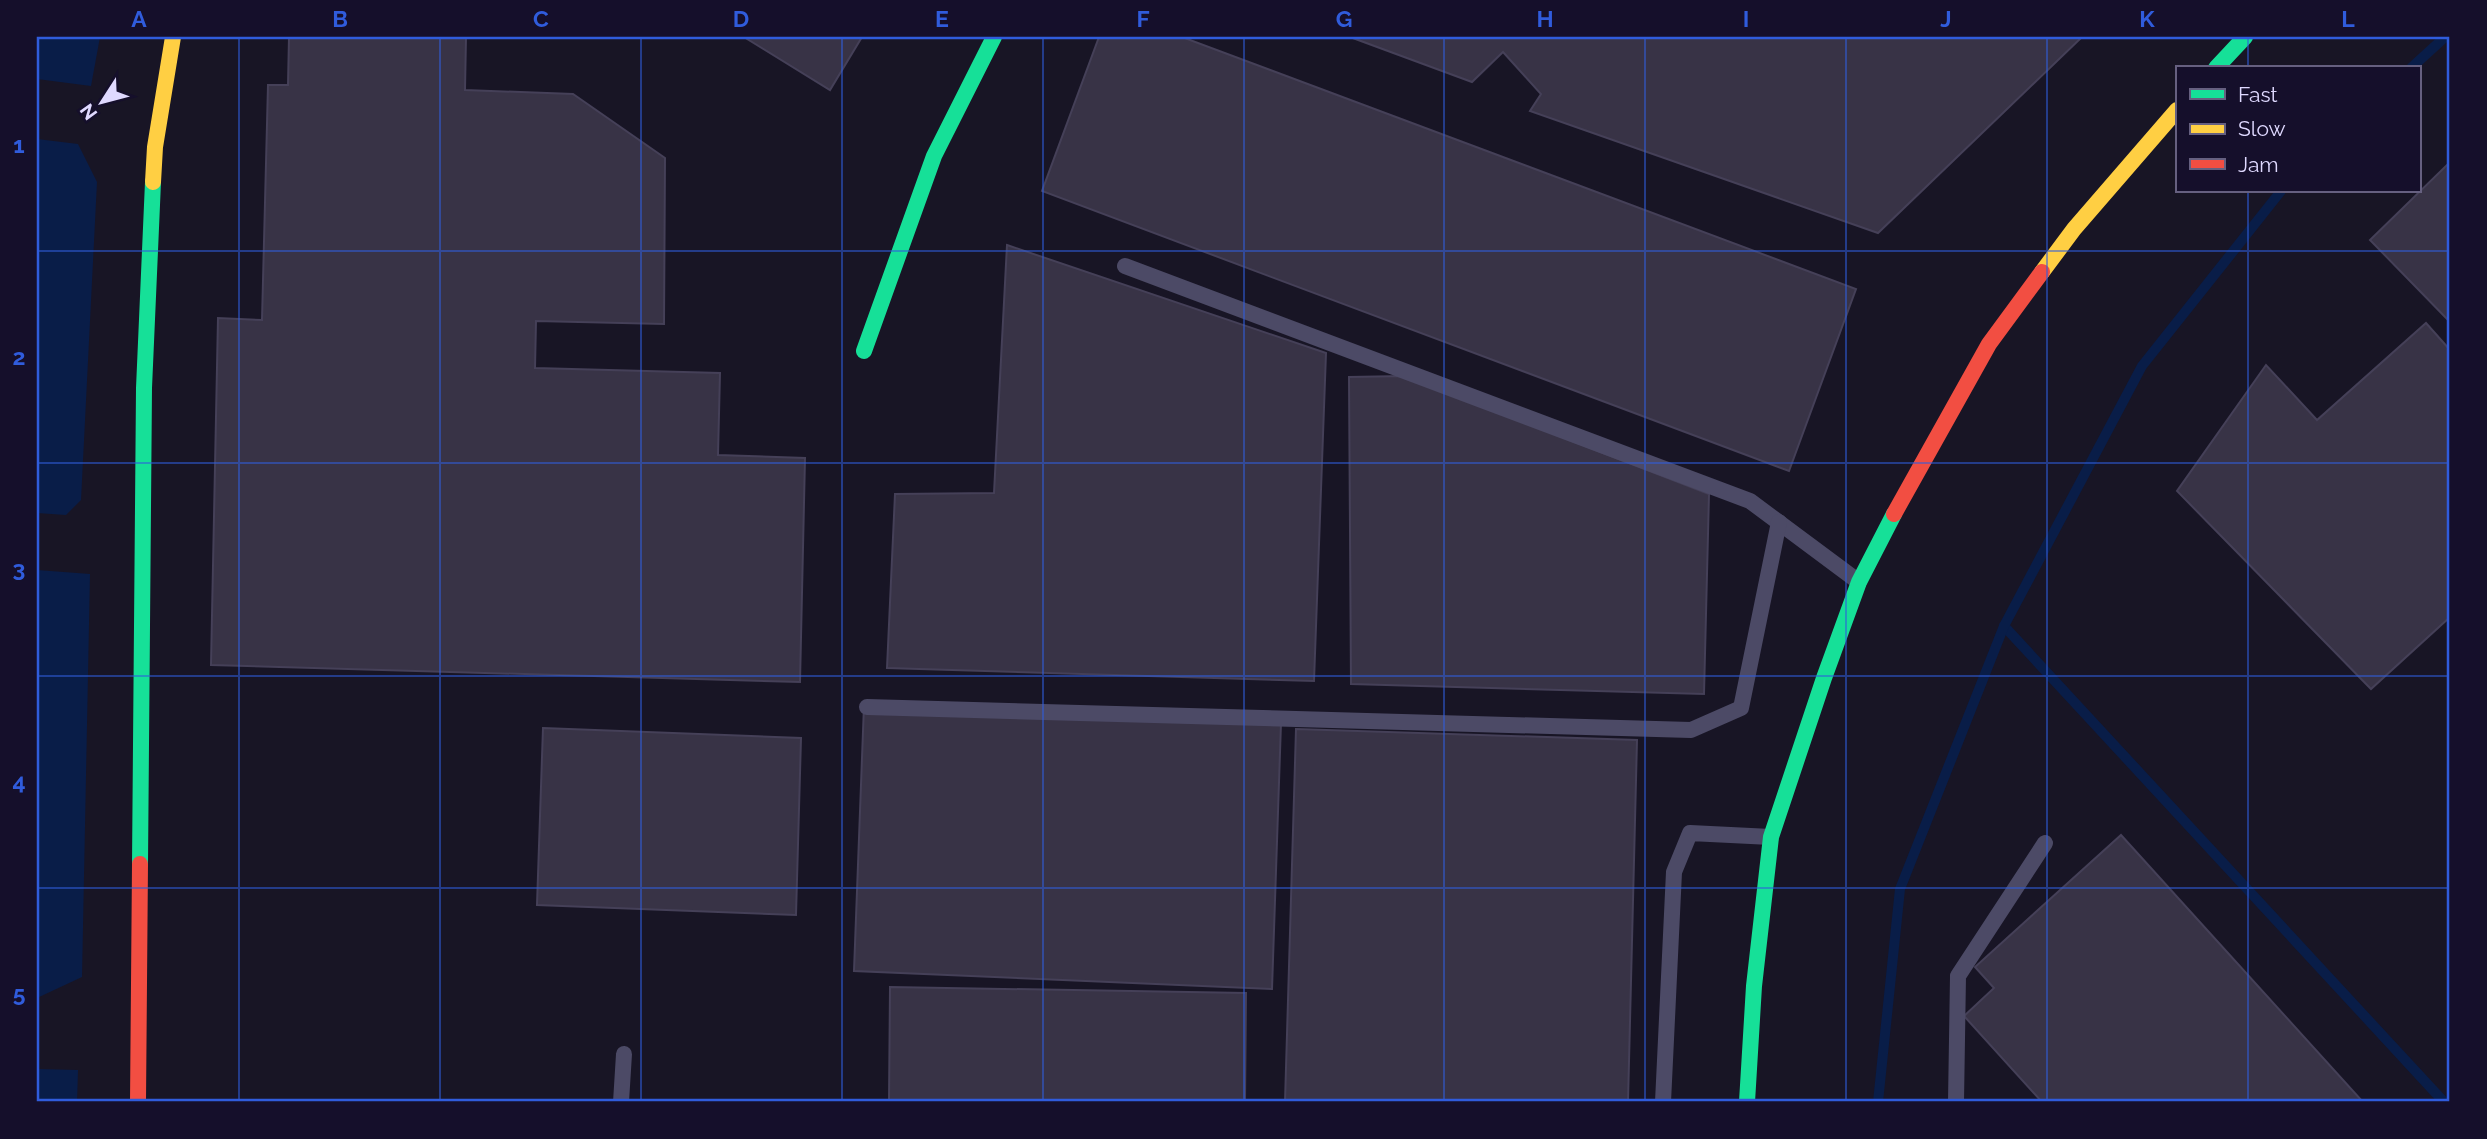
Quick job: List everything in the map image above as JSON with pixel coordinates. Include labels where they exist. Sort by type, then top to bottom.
[{"type":"street","points":[[138,1102],[144,388],[155,147],[173,37]]},
{"type":"street","points":[[864,351],[934,156],[993,37]]},
{"type":"street","points":[[2218,66],[2245,37]]},
{"type":"street","points":[[1747,1102],[1754,986],[1771,837],[1859,582],[1911,482],[1989,344],[2074,229],[2176,111]]},
{"type":"lane","points":[[1125,266],[1750,501],[1859,582]]},
{"type":"lane","points":[[867,707],[1691,730],[1741,708],[1779,522]]},
{"type":"lane","points":[[1663,1102],[1674,872],[1690,833],[1771,837]]},
{"type":"lane","points":[[1956,1102],[1958,976],[2045,843]]},
{"type":"lane","points":[[621,1102],[624,1054]]},
{"type":"water","points":[[37,37],[100,37],[91,86],[37,79]]},
{"type":"water","points":[[37,139],[78,144],[97,182],[81,500],[66,515],[37,513]]},
{"type":"water","points":[[37,570],[90,574],[82,977],[37,998]]},
{"type":"water","points":[[37,1069],[78,1070],[77,1102],[37,1102]]},
{"type":"building","points":[[289,37],[466,37],[465,90],[573,94],[665,158],[664,324],[536,321],[535,368],[720,373],[718,455],[805,458],[800,682],[211,665],[218,318],[262,320],[268,85],[288,85]]},
{"type":"building","points":[[744,37],[862,37],[830,90]]},
{"type":"building","points":[[1099,37],[1182,37],[1856,289],[1789,471],[1042,191]]},
{"type":"building","points":[[1350,37],[2082,37],[1878,233],[1530,111],[1541,94],[1503,52],[1472,82]]},
{"type":"building","points":[[2450,162],[2450,322],[2370,240]]},
{"type":"building","points":[[1007,245],[1326,353],[1314,681],[887,668],[895,494],[994,493]]},
{"type":"building","points":[[2426,323],[2450,350],[2450,617],[2371,689],[2177,491],[2266,365],[2317,420]]},
{"type":"building","points":[[1404,376],[1709,494],[1704,694],[1351,684],[1349,377]]},
{"type":"building","points":[[864,705],[1281,723],[1272,989],[854,971]]},
{"type":"building","points":[[543,728],[801,738],[796,915],[537,905]]},
{"type":"building","points":[[1296,729],[1637,740],[1628,1102],[1285,1102]]},
{"type":"building","points":[[2121,835],[2363,1102],[2042,1102],[1964,1016],[1994,988],[1975,967]]},
{"type":"building","points":[[890,987],[1246,993],[1245,1102],[889,1102]]},
{"type":"waterway","points":[[2413,66],[2445,37]]},
{"type":"waterway","points":[[1878,1102],[1900,889],[2004,626],[2142,366],[2280,192]]},
{"type":"waterway","points":[[2004,626],[2444,1102]]},
{"type":"traffic: fast","points":[[864,351],[934,156],[994,37]]},
{"type":"traffic: fast","points":[[2218,66],[2245,37]]},
{"type":"traffic: fast","points":[[140,864],[144,388],[153,182]]},
{"type":"traffic: fast","points":[[1747,1102],[1754,986],[1771,837],[1859,582],[1894,514]]},
{"type":"traffic: slow","points":[[153,182],[155,147],[173,37]]},
{"type":"traffic: slow","points":[[2042,272],[2074,229],[2176,111]]},
{"type":"traffic: jam","points":[[1894,514],[1989,344],[2042,272]]},
{"type":"traffic: jam","points":[[138,1102],[140,864]]}]
